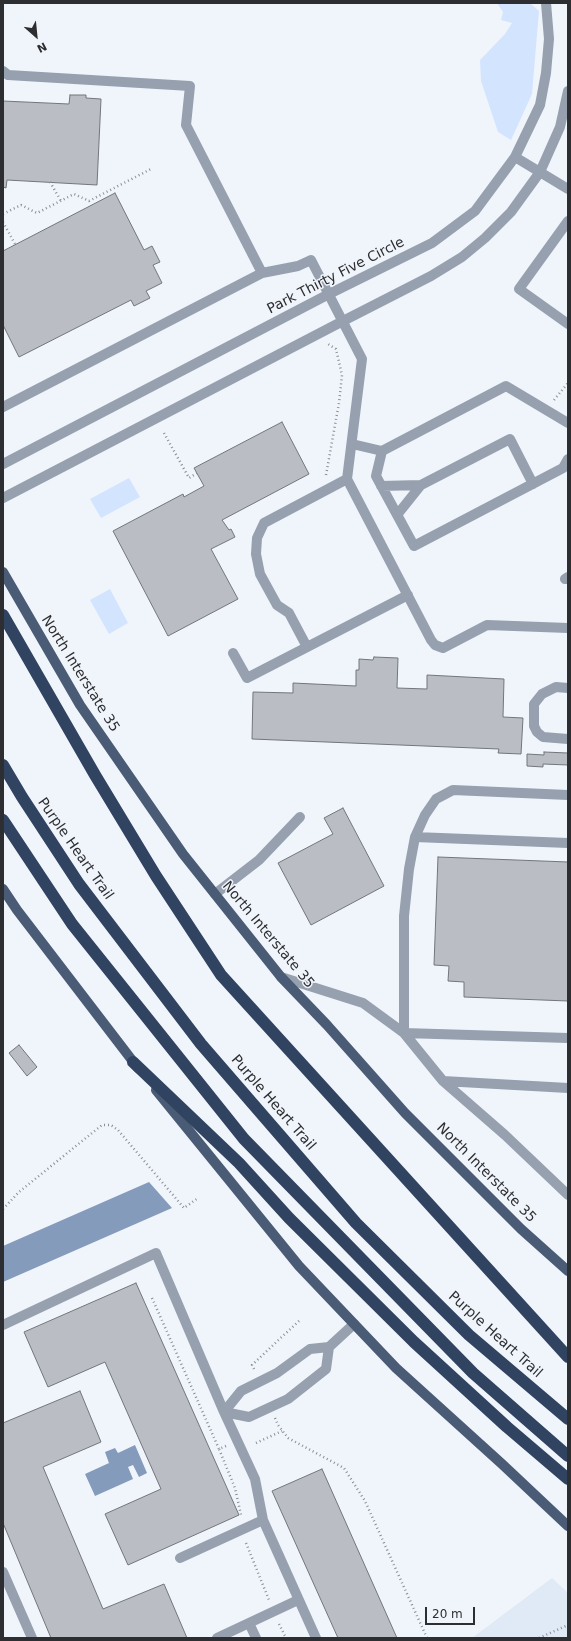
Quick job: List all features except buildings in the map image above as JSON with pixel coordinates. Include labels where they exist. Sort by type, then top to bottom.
[{"type":"highway","points":[[3,615],[107,795],[156,876],[221,975],[568,1357]]},
{"type":"highway","name":"Purple Heart Trail","points":[[3,765],[22,797],[79,884],[212,1056],[356,1223],[468,1335],[568,1419]]},
{"type":"highway","points":[[3,820],[72,924],[244,1138],[473,1373],[568,1456]]},
{"type":"highway","points":[[133,1062],[239,1164],[289,1218],[414,1342],[568,1479]]},
{"type":"main road","name":"North Interstate 35","points":[[3,572],[80,705],[183,854],[281,977],[327,1025],[405,1113],[521,1229],[568,1271]]},
{"type":"main road","points":[[3,889],[17,910],[133,1062],[299,1266],[396,1368],[568,1526]]},
{"type":"street","name":"Park Thirty Five Circle","points":[[3,464],[329,294],[432,243],[475,211],[515,157],[540,105],[546,73],[549,39],[546,3]]},
{"type":"street","points":[[3,71],[8,75],[190,86],[186,126],[262,273]]},
{"type":"street","points":[[3,498],[431,276],[462,257],[485,238],[512,212],[540,172],[560,127],[568,91]]},
{"type":"street","points":[[515,157],[568,188]]},
{"type":"street","points":[[568,221],[519,289],[568,324]]},
{"type":"street","points":[[3,407],[262,273],[298,266],[311,260],[362,359],[347,479],[431,640],[435,645],[443,648],[487,625],[568,628]]},
{"type":"street","points":[[352,444],[382,451],[506,386],[568,423]]},
{"type":"street","points":[[397,515],[421,485],[510,439],[533,484]]},
{"type":"street","points":[[382,451],[376,476],[414,546],[563,468],[568,460]]},
{"type":"street","points":[[307,647],[289,612],[277,605],[260,574],[256,554],[257,538],[264,523],[347,479]]},
{"type":"street","points":[[381,486],[421,485]]},
{"type":"street","points":[[233,653],[247,678],[408,594]]},
{"type":"street","points":[[568,688],[556,687],[542,694],[534,704],[534,726],[537,732],[543,737],[568,739]]},
{"type":"street","points":[[404,1033],[404,916],[409,869],[415,837],[425,815],[436,799],[453,790],[568,795]]},
{"type":"street","points":[[215,894],[259,860],[300,817]]},
{"type":"street","points":[[415,837],[568,843]]},
{"type":"street","points":[[281,977],[363,1003],[404,1033],[443,1081],[506,1135],[568,1195]]},
{"type":"street","points":[[404,1033],[568,1038]]},
{"type":"street","points":[[443,1081],[568,1088]]},
{"type":"street","points":[[3,1325],[156,1252],[224,1412],[255,1479],[263,1520],[316,1638]]},
{"type":"street","points":[[224,1412],[240,1391],[277,1373],[310,1349],[329,1347],[354,1324]]},
{"type":"street","points":[[224,1412],[249,1418],[288,1399],[326,1368],[329,1347]]},
{"type":"street","points":[[180,1558],[263,1520]]},
{"type":"street","points":[[3,1572],[32,1638]]},
{"type":"street","points":[[217,1638],[298,1600]]},
{"type":"street","points":[[249,1623],[256,1638]]},
{"type":"path","points":[[3,214],[21,205],[37,213],[74,194],[89,201],[151,169]]},
{"type":"path","points":[[50,182],[61,201]]},
{"type":"path","points":[[3,222],[15,244]]},
{"type":"path","points":[[325,480],[342,375],[336,349],[328,344]]},
{"type":"path","points":[[547,410],[568,383]]},
{"type":"path","points":[[164,433],[189,478],[197,473]]},
{"type":"path","points":[[3,1208],[19,1192],[102,1125],[111,1125],[118,1130],[184,1208],[198,1198]]},
{"type":"path","points":[[152,1298],[236,1488],[241,1516]]},
{"type":"path","points":[[260,1382],[252,1365],[301,1319]]},
{"type":"path","points":[[270,1407],[278,1425],[288,1438],[344,1468],[364,1501],[427,1638]]},
{"type":"path","points":[[256,1443],[282,1430]]},
{"type":"path","points":[[219,1449],[230,1444]]},
{"type":"path","points":[[246,1543],[270,1603]]},
{"type":"path","points":[[279,1623],[286,1638]]},
{"type":"path","points":[[539,1638],[568,1626]]},
{"type":"shaded area","points":[[497,3],[530,3],[539,11],[532,94],[511,140],[498,132],[481,81],[480,60],[505,34],[512,23],[501,20],[503,12]]},
{"type":"shaded area","points":[[129,478],[140,497],[101,518],[90,499]]},
{"type":"shaded area","points":[[110,589],[128,623],[109,634],[90,600]]},
{"type":"shaded area","points":[[149,1182],[172,1208],[3,1282],[3,1246]]},
{"type":"shaded area","points":[[135,1445],[147,1473],[139,1477],[133,1465],[128,1467],[133,1479],[95,1496],[85,1474],[109,1463],[105,1452],[115,1448],[118,1453]]},
{"type":"shaded area","points":[[552,1578],[568,1593],[568,1638],[472,1638]]}]
